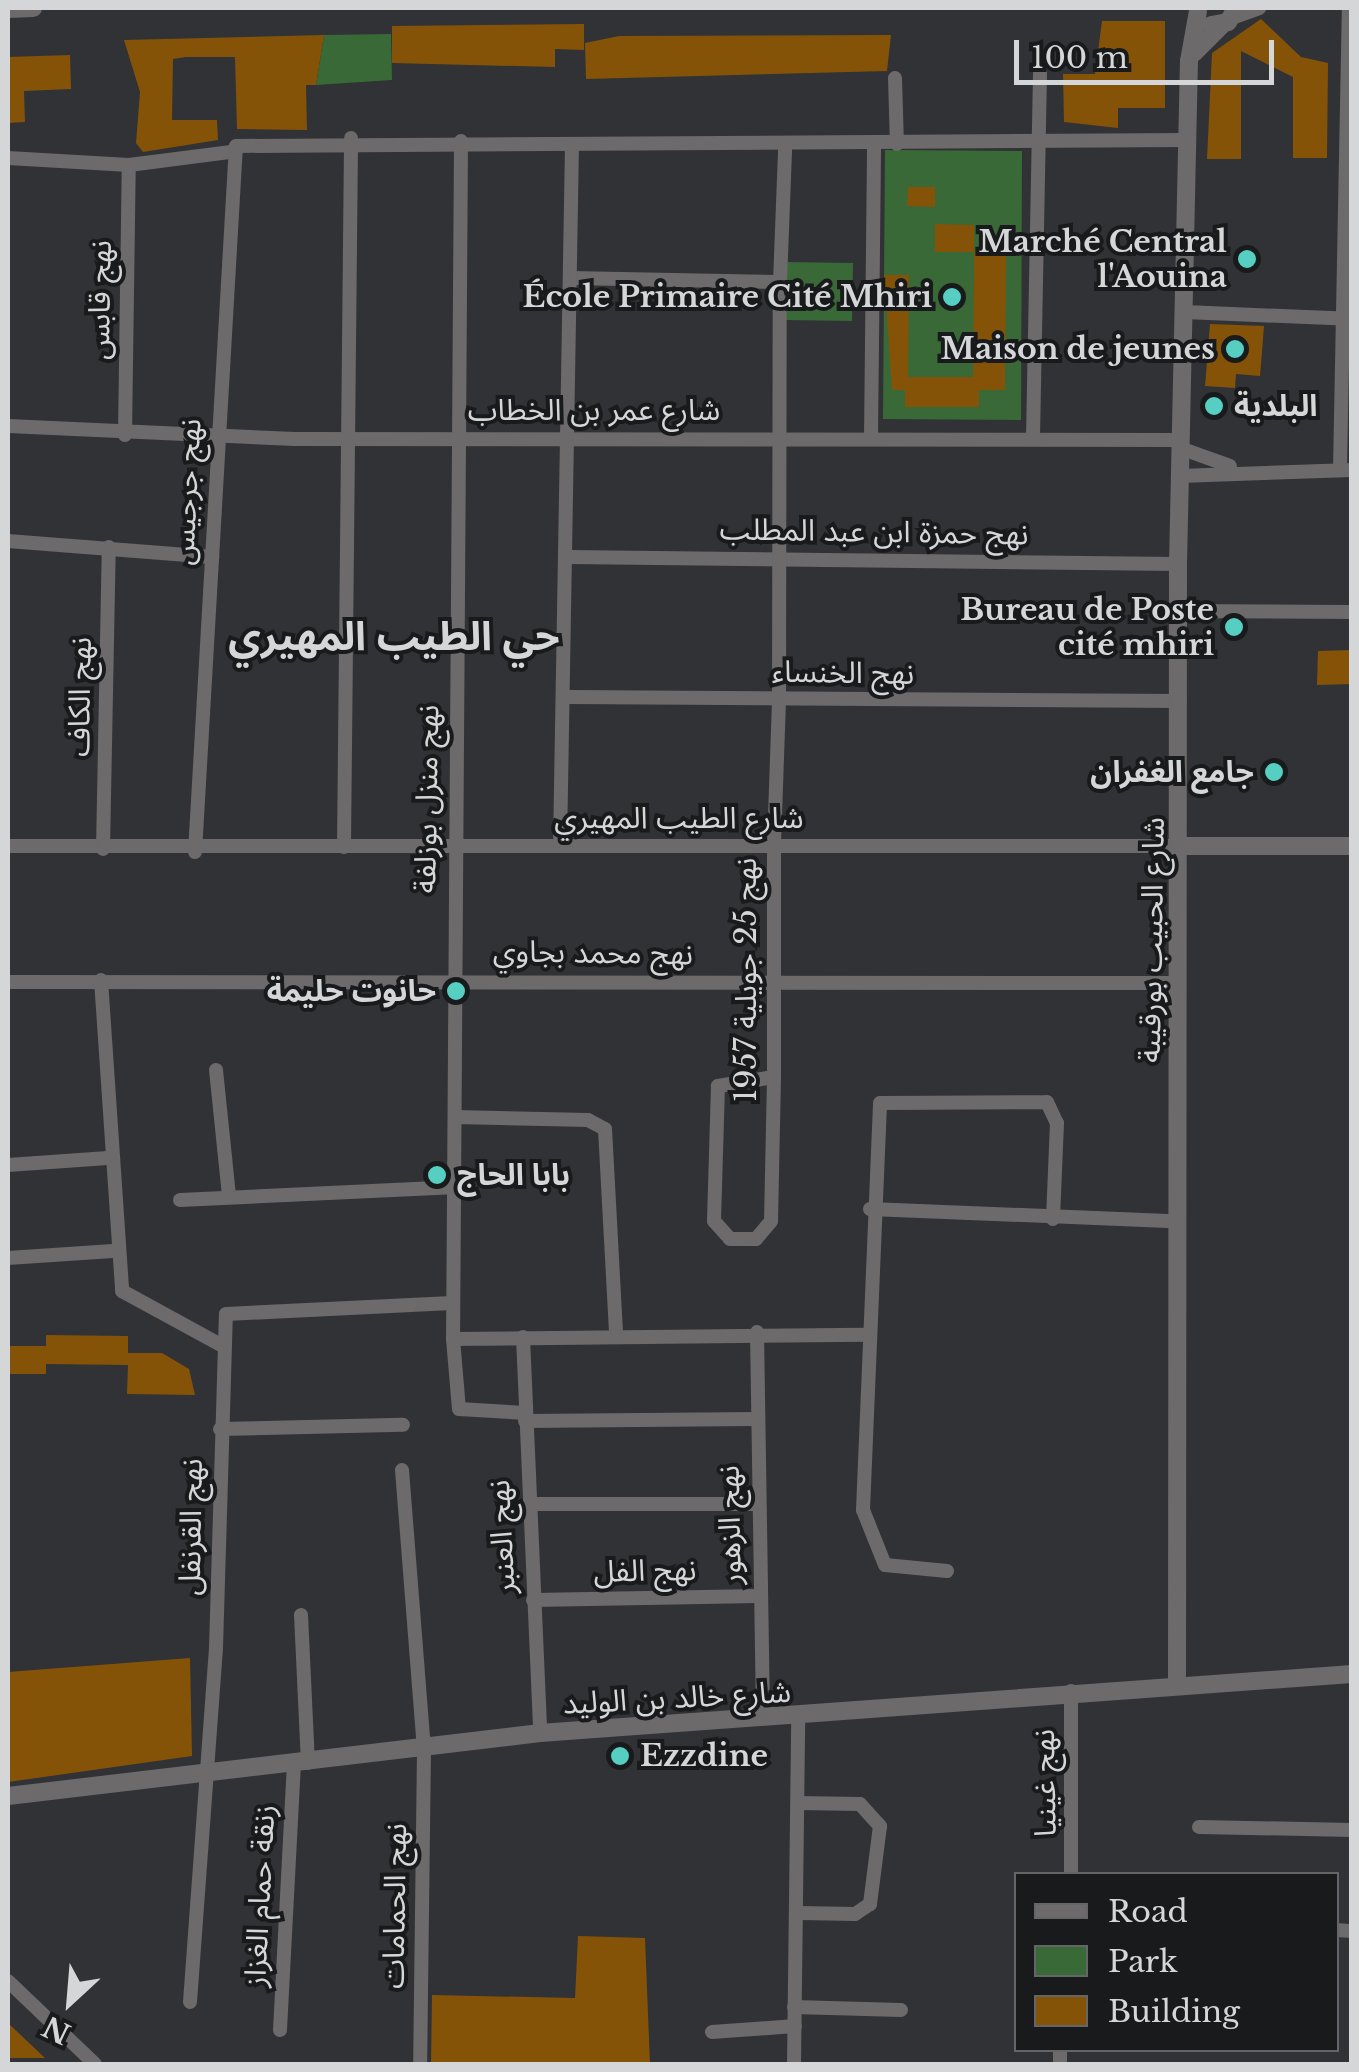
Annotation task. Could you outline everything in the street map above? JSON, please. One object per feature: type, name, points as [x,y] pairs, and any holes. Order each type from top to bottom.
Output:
[{"type":"street","points":[[8,9],[33,8]]},
{"type":"street","points":[[1197,9],[1230,17],[1259,8]]},
{"type":"street","points":[[1180,476],[1236,468],[1346,470],[1349,8]]},
{"type":"street","name":"شارع الحبيب بورقيبة","points":[[1177,1683],[1174,1222],[1183,846],[1178,564],[1188,78],[1197,9]]},
{"type":"street","name":"شارع الحبيب بورقيبة","points":[[1188,78],[1196,45],[1230,17]]},
{"type":"street","points":[[1034,438],[1042,141],[1040,73]]},
{"type":"street","points":[[895,78],[897,144]]},
{"type":"street","points":[[8,158],[129,165],[231,152],[244,141],[351,138],[786,149],[1187,140]]},
{"type":"street","points":[[344,847],[351,138]]},
{"type":"street","name":"نهج منزل بوزلفة","points":[[461,141],[462,437],[452,850],[453,1339],[460,1409],[526,1417]]},
{"type":"street","points":[[560,846],[569,557],[572,145]]},
{"type":"street","points":[[870,438],[874,146]]},
{"type":"street","name":"نهج 25 جويلية 1957","points":[[774,1076],[721,1082],[716,1128],[716,1229],[756,1239],[771,1221],[774,1076],[774,844],[779,699],[780,282],[786,149]]},
{"type":"street","name":"نهج جرجيس","points":[[194,852],[231,152]]},
{"type":"street","name":"نهج قابس","points":[[125,435],[129,165]]},
{"type":"street","points":[[570,278],[780,282]]},
{"type":"street","points":[[1185,312],[1348,319]]},
{"type":"street","name":"شارع عمر بن الخطاب","points":[[8,426],[218,438],[1034,438],[1180,444],[1236,468]]},
{"type":"street","points":[[8,540],[212,556]]},
{"type":"street","name":"نهج الكاف","points":[[104,848],[109,547]]},
{"type":"street","name":"نهج حمزة ابن عبد المطلب","points":[[569,557],[1178,564]]},
{"type":"street","points":[[1179,611],[1352,612]]},
{"type":"street","name":"نهج الخنساء","points":[[566,698],[1180,702]]},
{"type":"street","name":"شارع الطيب المهيري","points":[[8,846],[194,852],[774,844],[1352,846]]},
{"type":"street","points":[[101,980],[115,1095],[108,1158],[113,1251],[129,1298],[222,1346]]},
{"type":"street","name":"نهج محمد بجاوي","points":[[8,982],[1179,982]]},
{"type":"street","points":[[216,1070],[229,1196]]},
{"type":"street","points":[[947,1570],[895,1570],[874,1540],[862,1497],[870,1208],[876,1117],[887,1099],[1034,1101],[1055,1108],[1053,1219]]},
{"type":"street","points":[[455,1117],[588,1120],[605,1129],[616,1332]]},
{"type":"street","points":[[8,1165],[108,1158]]},
{"type":"street","points":[[180,1200],[452,1187]]},
{"type":"street","points":[[870,1208],[1174,1222]]},
{"type":"street","points":[[8,1258],[113,1251]]},
{"type":"street","name":"نهج القرنفل","points":[[190,2002],[208,1772],[222,1346],[234,1308],[452,1303]]},
{"type":"street","points":[[453,1339],[616,1332],[866,1335]]},
{"type":"street","name":"نهج الزهور","points":[[756,1332],[762,1718]]},
{"type":"street","name":"نهج العنبر","points":[[522,1338],[540,1733]]},
{"type":"street","points":[[526,1417],[756,1419]]},
{"type":"street","points":[[220,1428],[403,1425]]},
{"type":"street","name":"نهج الحمامات","points":[[402,1470],[424,1749],[420,2064]]},
{"type":"street","points":[[528,1504],[758,1504]]},
{"type":"street","name":"نهج الفل","points":[[533,1600],[759,1596]]},
{"type":"street","name":"زنقة حمام الغزاز","points":[[280,2030],[301,1764],[301,1614]]},
{"type":"street","name":"شارع خالد بن الوليد","points":[[8,1796],[540,1733],[798,1718],[1072,1691],[1352,1674]]},
{"type":"street","name":"نهج غينيا","points":[[1071,1872],[1072,1691]]},
{"type":"street","points":[[794,2064],[800,1913],[798,1718]]},
{"type":"street","points":[[798,1804],[860,1804],[880,1826],[877,1882],[864,1911],[800,1913]]},
{"type":"street","points":[[1199,1827],[1352,1830]]},
{"type":"street","points":[[8,1981],[95,2064]]},
{"type":"street","points":[[794,2007],[901,2010]]},
{"type":"street","points":[[712,2032],[795,2026]]},
{"type":"street","points":[[70,2064],[82,2052]]},
{"type":"green space","points":[[391,34],[392,80],[316,85],[324,35]]},
{"type":"green space","name":"École Primaire Cité Mhiri","points":[[885,150],[1022,151],[1021,420],[883,419]]},
{"type":"green space","points":[[785,262],[853,263],[852,321],[784,320]]},
{"type":"building","points":[[1261,19],[1301,57],[1328,63],[1327,158],[1293,158],[1293,77],[1241,51],[1241,159],[1207,159],[1212,53]]},
{"type":"building","points":[[1102,21],[1165,21],[1165,108],[1118,108],[1118,128],[1064,122],[1063,74],[1095,74]]},
{"type":"building","points":[[584,24],[584,50],[555,49],[555,67],[392,63],[392,26]]},
{"type":"building","points":[[324,35],[316,85],[306,85],[307,130],[237,129],[235,57],[186,57],[173,59],[172,120],[217,120],[218,140],[143,152],[136,143],[140,92],[124,40]]},
{"type":"building","points":[[891,35],[887,71],[586,79],[585,43],[619,36]]},
{"type":"building","points":[[70,55],[71,89],[24,91],[25,122],[8,123],[8,57]]},
{"type":"building","points":[[908,187],[935,187],[935,207],[907,206]]},
{"type":"building","points":[[935,224],[974,225],[974,252],[935,252]]},
{"type":"building","points":[[974,252],[1006,252],[1005,390],[979,390],[979,407],[905,407],[905,390],[892,390],[884,275],[909,275],[908,377],[973,377]]},
{"type":"building","name":"Maison de jeunes","points":[[1210,324],[1264,326],[1260,376],[1236,374],[1235,388],[1205,386]]},
{"type":"building","points":[[1352,650],[1352,684],[1317,685],[1318,651]]},
{"type":"building","points":[[46,1335],[128,1336],[128,1353],[162,1353],[189,1369],[195,1395],[127,1394],[128,1365],[46,1364],[46,1374],[8,1374],[8,1346],[46,1346]]},
{"type":"building","points":[[190,1658],[192,1756],[8,1782],[8,1672]]},
{"type":"building","points":[[578,1936],[645,1938],[650,2064],[431,2064],[432,1995],[575,1998]]},
{"type":"building","points":[[8,2023],[45,2058],[8,2058]]},
{"type":"place","name":"Marché Central l'Aouina","points":[[1247,259]]},
{"type":"place","name":"École Primaire Cité Mhiri","points":[[952,297]]},
{"type":"place","name":"Maison de jeunes","points":[[1235,349]]},
{"type":"place","name":"البلدية","points":[[1214,406]]},
{"type":"place","name":"Bureau de Poste cité mhiri","points":[[1234,627]]},
{"type":"place","name":"جامع الغفران","points":[[1274,772]]},
{"type":"place","name":"حانوت حليمة","points":[[456,991]]},
{"type":"place","name":"بابا الحاج","points":[[437,1175]]},
{"type":"place","name":"Ezzdine","points":[[620,1756]]},
{"type":"district","name":"حي الطيب المهيري","points":[[394,636]]}]
